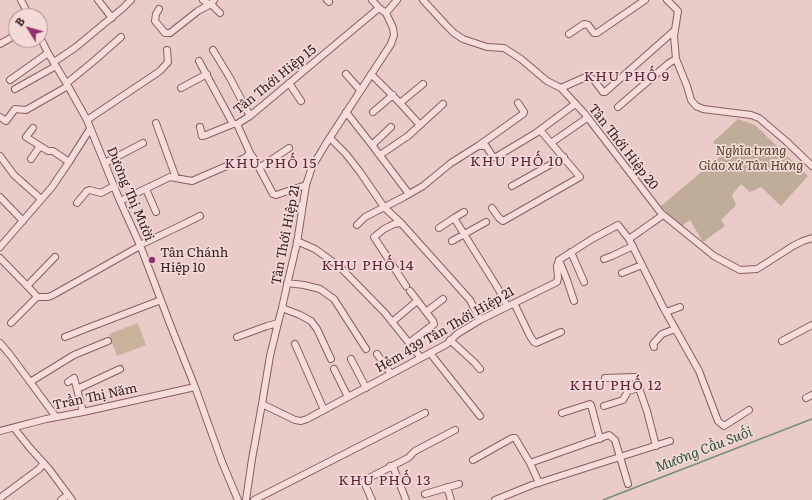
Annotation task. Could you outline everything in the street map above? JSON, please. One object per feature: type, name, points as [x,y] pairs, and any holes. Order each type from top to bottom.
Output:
[{"type":"street","points":[[98,0],[112,18]]},
{"type":"street","points":[[15,89],[55,64],[112,18],[131,0]]},
{"type":"street","points":[[203,0],[212,3],[220,13]]},
{"type":"street","points":[[372,0],[386,13],[397,0]]},
{"type":"street","name":"Tân Thới Hiệp 20","points":[[423,0],[444,24],[463,39],[487,47],[504,48],[521,59],[547,81],[561,88],[587,118],[663,215],[714,256],[740,270],[757,269],[793,246],[812,238]]},
{"type":"street","points":[[569,34],[584,24],[588,25],[594,33],[597,33],[644,0]]},
{"type":"street","points":[[667,0],[678,11],[674,36],[676,59],[691,100],[696,106],[703,109],[751,115],[759,118],[812,166]]},
{"type":"street","points":[[159,9],[156,14],[155,21],[165,33],[170,33],[198,11],[212,3]]},
{"type":"street","name":"Tân Thới Hiệp 15","points":[[306,185],[273,194],[235,124],[250,116],[379,8]]},
{"type":"street","name":"Tân Thới Hiệp 21","points":[[246,500],[270,356],[297,241],[306,185],[312,167],[360,90],[391,44],[394,35],[393,28],[386,13]]},
{"type":"street","points":[[561,88],[588,76],[594,80],[603,92],[605,92],[675,30]]},
{"type":"street","points":[[0,117],[6,121],[14,109],[26,110],[68,84],[120,37]]},
{"type":"street","name":"Dương Thị Mười","points":[[45,48],[68,84],[87,120],[140,246],[195,386],[222,462],[238,500]]},
{"type":"street","points":[[87,120],[160,71],[168,62],[167,50]]},
{"type":"street","points":[[213,50],[250,116]]},
{"type":"street","points":[[10,80],[48,54]]},
{"type":"street","points":[[618,107],[669,63],[676,59]]},
{"type":"street","points":[[200,61],[235,124],[202,136],[200,127]]},
{"type":"street","points":[[181,88],[207,74]]},
{"type":"street","points":[[346,74],[360,90]]},
{"type":"street","points":[[371,74],[393,95],[420,125]]},
{"type":"street","points":[[289,83],[301,101]]},
{"type":"street","points":[[400,103],[423,84]]},
{"type":"street","points":[[373,112],[393,95]]},
{"type":"street","points":[[357,225],[365,217],[423,186],[451,163],[523,114],[524,112],[518,103]]},
{"type":"street","points":[[380,154],[408,136],[444,104]]},
{"type":"street","points":[[478,146],[486,146],[493,157],[496,158],[536,133],[575,104]]},
{"type":"street","points":[[346,112],[380,154],[409,194]]},
{"type":"street","points":[[551,143],[587,118]]},
{"type":"street","points":[[156,123],[176,178]]},
{"type":"street","points":[[372,144],[391,127]]},
{"type":"street","points":[[33,128],[26,137],[48,151],[53,151],[69,162]]},
{"type":"street","points":[[0,247],[52,187],[90,129]]},
{"type":"street","points":[[492,208],[499,218],[503,220],[580,177],[540,130]]},
{"type":"street","points":[[330,138],[346,154],[384,207],[401,223],[470,300],[480,320]]},
{"type":"street","points":[[105,163],[143,143]]},
{"type":"street","points":[[31,159],[40,146]]},
{"type":"street","points":[[259,168],[289,148]]},
{"type":"street","points":[[120,201],[170,177],[192,181],[245,158],[250,153]]},
{"type":"street","points":[[0,156],[14,175],[41,199]]},
{"type":"street","points":[[512,186],[564,157]]},
{"type":"street","points":[[77,203],[86,191],[90,190],[101,193],[114,186]]},
{"type":"street","points":[[146,189],[156,212]]},
{"type":"street","points":[[0,197],[23,221]]},
{"type":"street","points":[[439,228],[464,212]]},
{"type":"street","points":[[629,239],[663,215]]},
{"type":"street","points":[[12,323],[37,297],[48,297],[53,295],[140,246],[200,216]]},
{"type":"street","points":[[454,218],[499,290],[507,306]]},
{"type":"street","points":[[452,241],[486,222]]},
{"type":"street","points":[[401,223],[384,228],[374,237],[417,301],[434,321],[434,324],[409,343]]},
{"type":"street","points":[[574,301],[559,260],[592,239],[618,225],[633,246],[666,312],[699,371],[718,421],[724,426],[749,410]]},
{"type":"street","points":[[297,241],[315,249],[340,267],[385,313],[421,358]]},
{"type":"street","points":[[604,259],[633,246]]},
{"type":"street","points":[[571,252],[584,282]]},
{"type":"street","points":[[27,286],[55,257]]},
{"type":"street","points":[[0,258],[37,297]]},
{"type":"street","name":"Hẻm 439 Tân Thới Hiệp 21","points":[[262,404],[295,420],[301,421],[307,419],[447,344],[457,334],[480,320],[557,282],[557,266],[559,260]]},
{"type":"street","points":[[622,273],[642,265]]},
{"type":"street","points":[[287,283],[320,289],[334,299],[366,349]]},
{"type":"street","points":[[426,312],[443,299]]},
{"type":"street","points":[[65,337],[161,300]]},
{"type":"street","points":[[392,322],[417,301]]},
{"type":"street","points":[[514,303],[534,342],[536,343],[560,332]]},
{"type":"street","points":[[666,312],[680,307]]},
{"type":"street","points":[[282,308],[311,321],[317,329],[331,359]]},
{"type":"street","points":[[237,337],[278,323]]},
{"type":"street","points":[[782,341],[812,326]]},
{"type":"street","points":[[654,348],[653,344],[662,334],[675,329]]},
{"type":"street","points":[[450,340],[480,369]]},
{"type":"street","points":[[30,382],[74,355],[108,341]]},
{"type":"street","points":[[0,343],[56,417]]},
{"type":"street","points":[[295,344],[324,410]]},
{"type":"street","points":[[430,353],[480,416]]},
{"type":"street","points":[[377,354],[391,374]]},
{"type":"street","points":[[351,359],[366,388]]},
{"type":"street","points":[[77,389],[120,368]]},
{"type":"street","points":[[334,369],[348,397]]},
{"type":"street","points":[[605,378],[635,377],[647,411],[656,446]]},
{"type":"street","points":[[68,382],[74,378],[83,412]]},
{"type":"street","name":"Trần Thị Năm","points":[[0,431],[195,386]]},
{"type":"street","points":[[604,406],[623,400],[628,391],[639,388]]},
{"type":"street","points":[[562,413],[590,404],[600,439]]},
{"type":"street","points":[[254,500],[425,413]]},
{"type":"street","points":[[14,428],[44,463],[70,497],[61,500]]},
{"type":"street","points":[[372,500],[364,482],[365,480],[408,458],[415,450],[455,430]]},
{"type":"street","points":[[530,463],[609,436],[614,440],[628,484]]},
{"type":"street","points":[[473,460],[512,438],[515,438],[530,463],[539,483]]},
{"type":"street","points":[[495,500],[539,483],[670,441]]},
{"type":"street","points":[[0,498],[40,469],[44,463]]},
{"type":"street","points":[[390,466],[394,469],[406,500]]},
{"type":"street","points":[[424,494],[459,484]]},
{"type":"street","points":[[447,488],[451,500]]},
{"type":"shaded area","points":[[138,323],[146,345],[117,356],[109,334]]},
{"type":"green space","name":"Nghĩa trang Giáo xứ Tân Hưng","points":[[738,119],[755,125],[808,176],[781,206],[761,187],[750,192],[741,184],[732,195],[736,205],[721,220],[725,226],[703,242],[690,220],[680,227],[661,206],[724,153],[713,142]]},
{"type":"waterway","name":"Mương Cầu Suối","points":[[603,500],[812,419]]},
{"type":"place","name":"Tân Chánh Hiệp 10","points":[[152,260]]},
{"type":"district","name":"KHU PHỐ 9","points":[[627,77]]},
{"type":"district","name":"KHU PHỐ 10","points":[[517,162]]},
{"type":"district","name":"KHU PHỐ 15","points":[[271,164]]},
{"type":"district","name":"KHU PHỐ 14","points":[[368,266]]},
{"type":"district","name":"KHU PHỐ 12","points":[[616,386]]},
{"type":"district","name":"KHU PHỐ 13","points":[[385,481]]}]
